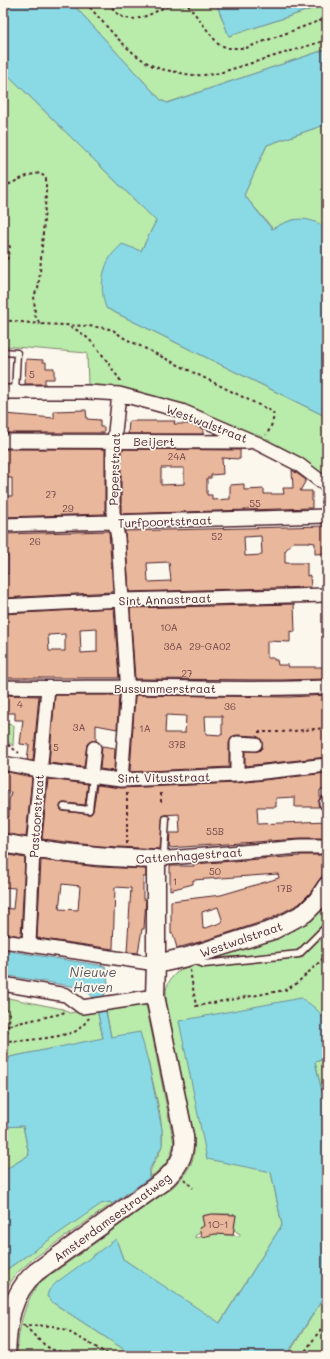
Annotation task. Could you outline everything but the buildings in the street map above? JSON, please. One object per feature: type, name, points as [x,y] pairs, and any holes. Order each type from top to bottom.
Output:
[{"type":"street","name":"Westwalstraat","points":[[9,392],[88,392],[119,394],[182,411],[258,443],[298,464],[327,486]]},
{"type":"street","name":"Peperstraat","points":[[119,394],[113,451],[113,512],[118,538],[128,687],[124,779]]},
{"type":"street","name":"Beijert","points":[[3,441],[258,443]]},
{"type":"street","name":"Turfpoortstraat","points":[[3,525],[327,516]]},
{"type":"street","name":"Sint Annastraat","points":[[3,606],[122,600],[327,595]]},
{"type":"street","name":"Bussummerstraat","points":[[3,687],[327,688]]},
{"type":"street","name":"Pastoorstraat","points":[[29,944],[33,849],[39,770],[48,688]]},
{"type":"street","points":[[238,775],[237,744],[255,744]]},
{"type":"street","points":[[92,777],[94,748]]},
{"type":"street","name":"Sint Vitusstraat","points":[[3,763],[39,770],[92,777],[124,779],[161,779],[238,775],[327,765]]},
{"type":"street","name":"Cattenhagestraat","points":[[3,843],[33,849],[126,859],[156,859],[300,847],[327,847]]},
{"type":"street","name":"Amsterdamsestraatweg","points":[[6,1356],[17,1295],[30,1277],[162,1182],[176,1169],[182,1157],[184,1150],[184,1136],[155,996],[156,859]]},
{"type":"street","name":"Westwalstraat","points":[[156,964],[189,964],[273,930],[305,913],[318,900],[327,886]]},
{"type":"street","points":[[3,940],[156,964]]},
{"type":"street","points":[[5,984],[66,995],[94,1006],[155,996]]},
{"type":"lane","points":[[3,352],[17,353],[9,392]]},
{"type":"lane","points":[[64,807],[89,810],[92,777]]},
{"type":"lane","points":[[156,859],[164,853],[166,819]]},
{"type":"lane","points":[[189,964],[204,964],[299,954],[327,926]]},
{"type":"lane","points":[[320,933],[327,937]]},
{"type":"path","points":[[86,3],[124,43],[142,59],[160,68],[188,75],[206,76],[219,73],[327,40]]},
{"type":"path","points":[[108,3],[118,14],[128,19],[142,18],[176,3]]},
{"type":"path","points":[[182,3],[188,5],[218,44],[228,48],[246,48],[327,18]]},
{"type":"path","points":[[3,187],[29,175],[40,173],[46,178],[40,272],[38,289],[34,295],[35,315],[40,324]]},
{"type":"path","points":[[3,235],[10,247],[7,260],[3,261]]},
{"type":"path","points":[[3,320],[67,326],[88,326],[113,330],[124,338],[273,412],[274,415],[268,432],[258,443]]},
{"type":"path","points":[[67,326],[84,334],[105,358],[120,380],[119,394]]},
{"type":"path","points":[[255,744],[255,732],[282,732],[327,728],[327,732]]},
{"type":"path","points":[[124,779],[126,859]]},
{"type":"path","points":[[189,964],[196,1006],[285,990],[296,984],[327,955]]},
{"type":"path","points":[[3,1024],[9,1025],[94,1006],[92,1014],[83,1026],[74,1032],[38,1039],[5,1041],[9,1025],[10,1015],[5,1008],[5,984]]},
{"type":"path","points":[[302,1356],[327,1320]]},
{"type":"path","points":[[12,1322],[50,1349],[78,1354],[81,1356]]},
{"type":"path","points":[[12,1322],[53,1326],[64,1329],[111,1356]]},
{"type":"path","points":[[320,1356],[327,1346]]},
{"type":"path","points":[[58,1356],[61,1352]]},
{"type":"green space","points":[[72,3],[132,3],[136,7],[142,3],[216,3],[229,36],[327,4],[327,49],[167,103],[161,100]]},
{"type":"green space","points":[[3,70],[156,221],[141,251],[106,308],[327,417],[327,479],[180,406],[120,388],[88,386],[87,353],[3,346]]},
{"type":"green space","points":[[327,124],[327,228],[312,221],[293,220],[273,229],[244,195],[267,145]]},
{"type":"green space","points":[[3,724],[14,725],[13,746],[3,738]]},
{"type":"green space","points":[[320,906],[327,912],[327,921],[300,949],[292,952],[205,959]]},
{"type":"green space","points":[[319,939],[327,943],[327,1024],[323,1017],[271,1172],[282,1225],[219,1324],[123,1259],[116,1240],[47,1296],[52,1302],[134,1356],[17,1356],[22,1318],[38,1284],[174,1186],[191,1164],[194,1152],[194,1136],[166,1000],[166,990],[172,978],[176,973],[187,967],[207,967],[298,958],[302,956]],"holes":[[[210,1214],[236,1215],[234,1230],[240,1234],[240,1236],[215,1234],[195,1238],[204,1226],[202,1216]]]},
{"type":"green space","points":[[3,997],[63,1009],[69,1013],[97,1009],[103,1039],[10,1057],[3,1071]]},
{"type":"green space","points":[[145,1004],[174,1143],[166,1164],[149,1178],[151,1168],[160,1152],[162,1135],[160,1114],[148,1061],[111,1037],[106,1010]]},
{"type":"green space","points":[[327,1058],[327,1093],[322,1092],[315,1062]]},
{"type":"green space","points":[[23,1126],[29,1155],[3,1171],[3,1127]]},
{"type":"green space","points":[[110,1202],[112,1204],[33,1259],[16,1274],[5,1291],[3,1301],[3,1272],[101,1203]]},
{"type":"green space","points":[[327,1292],[327,1356],[286,1356],[291,1350]]},
{"type":"water","points":[[3,3],[72,3],[161,100],[167,103],[327,49],[327,124],[267,145],[244,195],[272,229],[287,222],[300,219],[312,221],[327,228],[327,417],[106,308],[102,281],[105,268],[111,256],[122,244],[141,251],[156,221],[3,70]]},
{"type":"water","points":[[216,3],[327,3],[327,4],[229,36]]},
{"type":"water","name":"Nieuwe Haven","points":[[3,950],[105,966],[109,987],[103,997],[111,1037],[140,1032],[148,1061],[162,1129],[162,1146],[149,1170],[149,1178],[112,1204],[110,1202],[101,1204],[3,1272],[3,1171],[29,1155],[23,1126],[3,1127],[3,1071],[10,1057],[103,1038],[95,999],[83,988],[3,975]]},
{"type":"water","points":[[301,998],[321,1014],[326,1022],[328,1040],[327,1058],[315,1062],[322,1092],[327,1093],[327,1292],[286,1356],[134,1356],[52,1302],[47,1296],[49,1290],[57,1282],[116,1239],[123,1259],[220,1323],[282,1225],[271,1172],[207,1159],[179,1021]]}]
